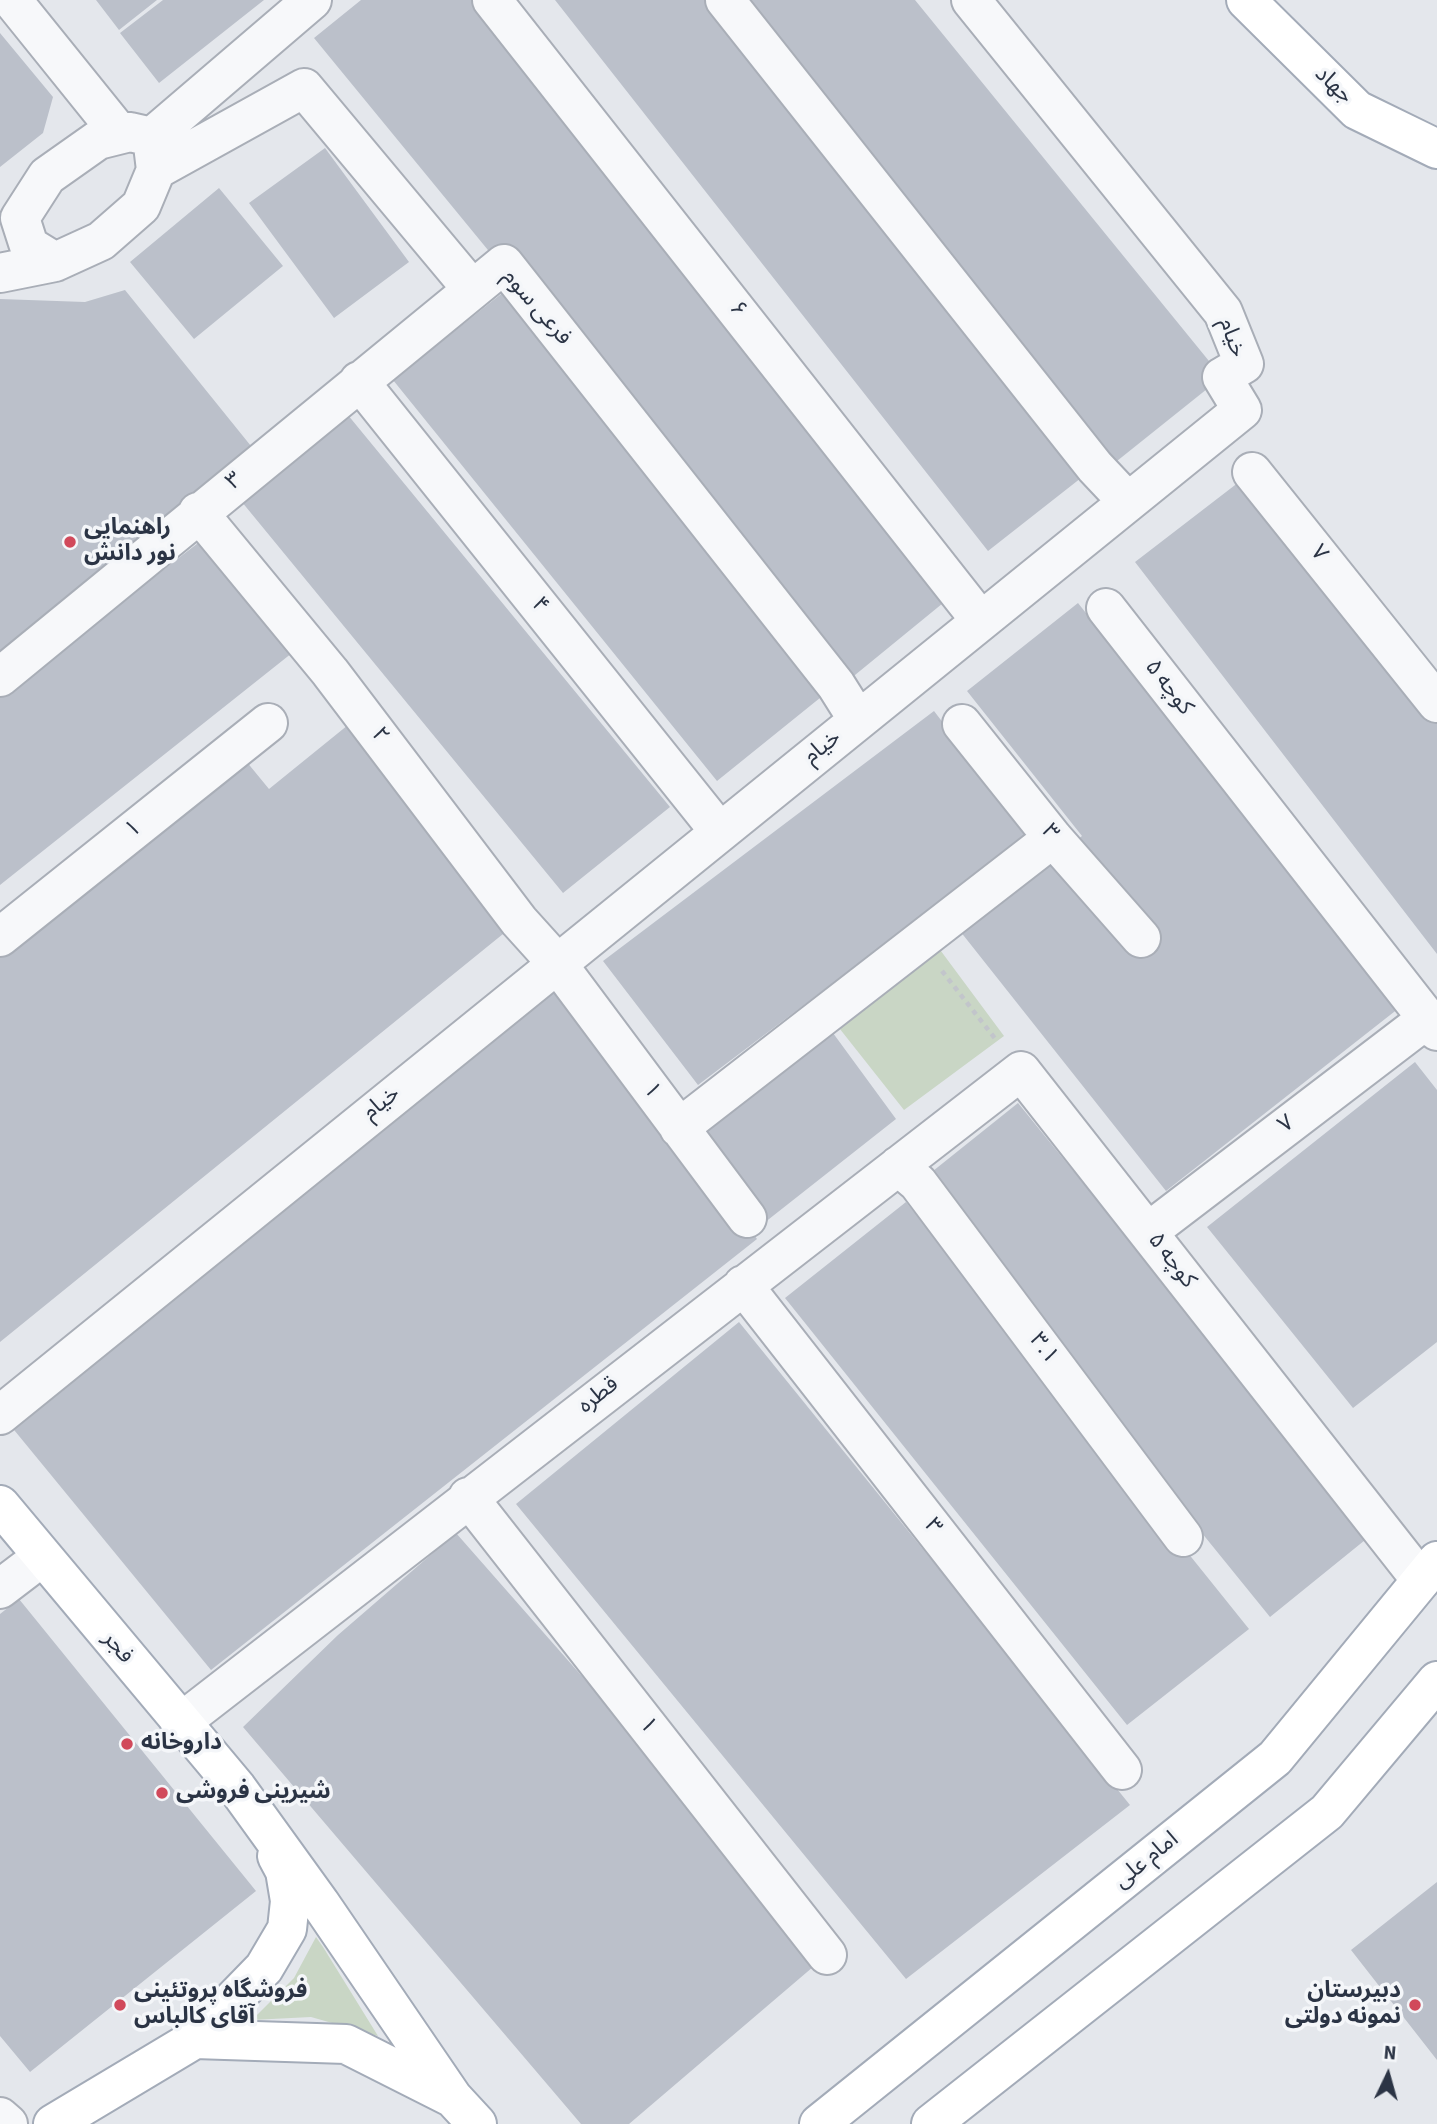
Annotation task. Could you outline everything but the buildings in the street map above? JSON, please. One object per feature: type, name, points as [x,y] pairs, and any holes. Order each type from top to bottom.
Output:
[{"type":"main road","name":"جهاد","points":[[1246,0],[1357,110],[1437,149]]},
{"type":"main road","name":"فجر","points":[[0,1505],[237,1788]]},
{"type":"main road","name":"امام علی","points":[[819,2124],[1275,1758],[1429,1571]]},
{"type":"main road","points":[[931,2124],[1327,1812],[1437,1681]]},
{"type":"main road","points":[[53,2124],[195,2039],[264,1968],[286,1929],[290,1901],[285,1871],[237,1788]]},
{"type":"main road","points":[[237,1788],[465,2111]]},
{"type":"main road","points":[[195,2039],[346,2044],[465,2111]]},
{"type":"street","points":[[0,273],[55,262],[101,241],[141,206],[143,147],[12,0]]},
{"type":"street","points":[[55,262],[29,246],[10,228],[47,176],[98,140],[143,147],[312,0]]},
{"type":"street","name":"۶","points":[[492,0],[981,621]]},
{"type":"street","points":[[725,0],[1095,467],[1128,502]]},
{"type":"street","name":"خیام","points":[[0,1415],[556,962],[1242,410],[1222,377],[1244,364],[1223,312],[971,0]]},
{"type":"street","name":"فرعی سوم","points":[[143,147],[304,88],[472,289],[504,264],[836,685],[858,720]]},
{"type":"street","name":"۳","points":[[0,677],[472,289]]},
{"type":"street","name":"۴","points":[[359,381],[719,831]]},
{"type":"street","name":"۷","points":[[1252,472],[1437,703]]},
{"type":"street","name":"۲","points":[[198,512],[330,671],[519,921],[556,962]]},
{"type":"street","name":"کوچه ۵","points":[[1106,608],[1432,1025]]},
{"type":"street","name":"۱","points":[[0,937],[268,723]]},
{"type":"street","name":"۳","points":[[962,724],[1053,838],[1141,938]]},
{"type":"street","points":[[679,1128],[1053,838]]},
{"type":"street","name":"۱","points":[[556,962],[747,1218]]},
{"type":"street","name":"۷","points":[[1148,1232],[1432,1025]]},
{"type":"street","name":"کوچه ۵","points":[[1021,1071],[1148,1232],[1429,1571]]},
{"type":"street","name":"قطره","points":[[180,1723],[468,1497],[1021,1071]]},
{"type":"street","name":"۳.۱","points":[[898,1166],[918,1183],[1183,1536]]},
{"type":"street","name":"۳","points":[[743,1285],[1122,1770]]},
{"type":"street","name":"۱","points":[[468,1497],[827,1955]]},
{"type":"street","points":[[0,1589],[42,1557]]},
{"type":"street","points":[[0,2117],[8,2124]]},
{"type":"path","points":[[919,943],[1021,1071]]},
{"type":"green space","points":[[935,943],[1004,1036],[904,1110],[832,1019]]},
{"type":"green space","points":[[316,1937],[378,2036],[311,2017],[252,2020],[294,1978]]},
{"type":"place","name":"راهنمایی نور دانش","points":[[70,542]]},
{"type":"place","name":"داروخانه","points":[[127,1744]]},
{"type":"place","name":"شیرینی فروشی","points":[[162,1793]]},
{"type":"place","name":"فروشگاه پروتئینی آقای کالباس","points":[[120,2005]]},
{"type":"place","name":"دبیرستان نمونه دولتی","points":[[1415,2005]]}]
